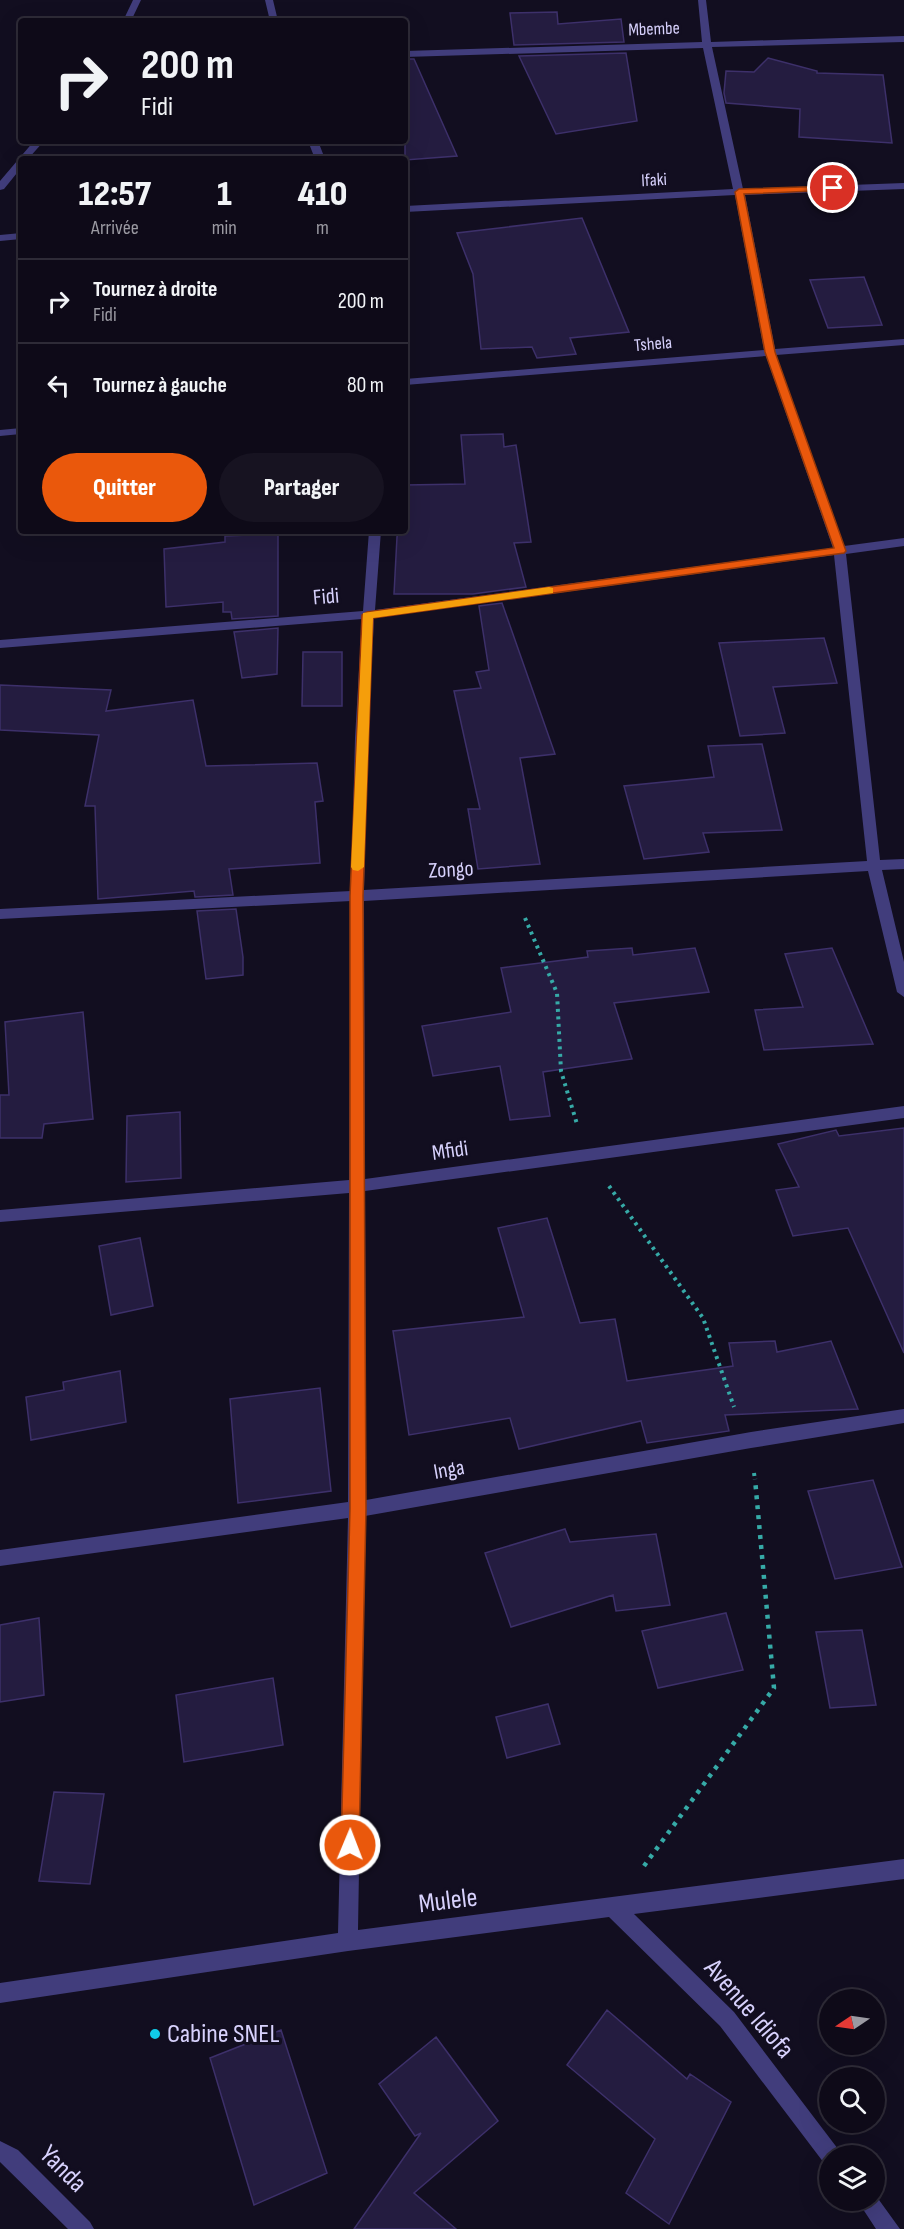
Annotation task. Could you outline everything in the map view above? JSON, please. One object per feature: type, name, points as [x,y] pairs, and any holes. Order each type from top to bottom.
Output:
[{"type":"street","points":[[128,18],[137,0]]},
{"type":"street","points":[[269,0],[273,18]]},
{"type":"street","points":[[702,0],[707,44],[770,352],[840,551],[874,866],[904,992]]},
{"type":"street","name":"Mbembe","points":[[408,54],[904,39]]},
{"type":"street","points":[[26,156],[36,144]]},
{"type":"street","points":[[0,187],[18,165]]},
{"type":"street","name":"Ifaki","points":[[408,209],[904,186]]},
{"type":"street","points":[[0,238],[18,236]]},
{"type":"street","name":"Tshela","points":[[408,382],[904,342]]},
{"type":"street","points":[[0,433],[18,431]]},
{"type":"street","points":[[348,1941],[358,1509],[357,896],[367,615],[375,534]]},
{"type":"street","name":"Fidi","points":[[0,644],[367,615],[904,542]]},
{"type":"street","name":"Zongo","points":[[0,914],[904,864]]},
{"type":"street","name":"Mfidi","points":[[0,1216],[357,1186],[904,1112]]},
{"type":"street","name":"Inga","points":[[0,1558],[358,1509],[751,1440],[904,1416]]},
{"type":"street","name":"Mulele","points":[[0,1993],[348,1941],[904,1869]]},
{"type":"street","name":"Avenue Idiofa","points":[[614,1908],[727,2019],[823,2145]]},
{"type":"street","name":"Yanda","points":[[0,2151],[11,2157],[83,2229]]},
{"type":"street","points":[[875,2211],[889,2229]]},
{"type":"path","points":[[512,887],[557,993],[561,1071],[587,1155],[703,1318],[740,1424],[751,1440],[774,1688],[614,1908]]},
{"type":"building","points":[[557,12],[558,24],[621,19],[624,42],[514,45],[510,13]]},
{"type":"building","points":[[626,53],[637,121],[556,134],[519,56]]},
{"type":"building","points":[[768,58],[817,71],[817,73],[883,75],[892,143],[799,137],[800,109],[726,103],[724,93],[726,71],[754,72]]},
{"type":"building","points":[[408,59],[414,59],[457,156],[408,160],[408,156],[405,156],[405,144],[408,144]]},
{"type":"building","points":[[582,218],[629,332],[570,338],[576,354],[537,358],[532,347],[481,349],[473,274],[457,233]]},
{"type":"building","points":[[864,277],[882,325],[828,328],[810,280]]},
{"type":"building","points":[[503,434],[504,447],[516,445],[531,542],[514,543],[526,587],[473,594],[394,594],[398,534],[408,534],[408,485],[465,484],[461,435]]},
{"type":"building","points":[[278,534],[278,616],[232,619],[231,612],[223,612],[223,602],[166,607],[164,549],[225,542],[225,536]]},
{"type":"building","points":[[502,603],[555,754],[520,758],[540,864],[478,869],[468,809],[480,809],[454,691],[481,688],[476,672],[489,670],[479,606]]},
{"type":"building","points":[[278,628],[277,674],[242,678],[234,632]]},
{"type":"building","points":[[824,638],[837,683],[773,687],[785,733],[740,736],[719,643]]},
{"type":"building","points":[[303,652],[342,652],[342,706],[302,706]]},
{"type":"building","points":[[0,685],[111,690],[106,711],[193,700],[206,766],[317,763],[323,801],[315,802],[320,863],[229,869],[233,895],[195,897],[194,891],[98,899],[95,806],[85,806],[99,735],[0,730]]},
{"type":"building","points":[[762,744],[782,830],[703,833],[709,852],[644,859],[624,786],[714,777],[708,746]]},
{"type":"building","points":[[236,909],[243,957],[243,975],[206,979],[197,911]]},
{"type":"building","points":[[632,948],[633,955],[695,948],[709,992],[614,1003],[632,1059],[543,1072],[550,1116],[510,1120],[500,1066],[433,1076],[422,1026],[511,1012],[501,968],[588,957],[587,951]]},
{"type":"building","points":[[832,948],[873,1044],[764,1050],[755,1010],[803,1007],[785,954]]},
{"type":"building","points":[[83,1012],[93,1119],[44,1124],[42,1138],[0,1138],[0,1095],[9,1095],[5,1022]]},
{"type":"building","points":[[180,1112],[181,1178],[126,1182],[127,1116]]},
{"type":"building","points":[[904,1128],[904,1353],[848,1228],[793,1236],[776,1190],[799,1187],[778,1144],[836,1130],[839,1136]]},
{"type":"building","points":[[547,1218],[580,1323],[615,1319],[627,1381],[733,1366],[729,1343],[775,1341],[777,1352],[831,1341],[858,1409],[725,1415],[729,1431],[647,1443],[641,1421],[519,1449],[510,1418],[409,1435],[393,1331],[524,1317],[498,1228]]},
{"type":"building","points":[[140,1238],[153,1306],[111,1315],[99,1246]]},
{"type":"building","points":[[120,1371],[126,1422],[31,1440],[26,1397],[64,1390],[63,1382]]},
{"type":"building","points":[[320,1388],[331,1491],[238,1503],[230,1399]]},
{"type":"building","points":[[873,1480],[902,1567],[835,1579],[808,1491]]},
{"type":"building","points":[[565,1529],[570,1542],[656,1534],[670,1605],[616,1611],[613,1595],[511,1627],[485,1553]]},
{"type":"building","points":[[726,1613],[743,1670],[658,1688],[642,1631]]},
{"type":"building","points":[[39,1618],[44,1695],[0,1702],[0,1625]]},
{"type":"building","points":[[862,1630],[876,1705],[830,1708],[816,1632]]},
{"type":"building","points":[[273,1678],[283,1745],[184,1762],[176,1695]]},
{"type":"building","points":[[548,1704],[560,1744],[507,1758],[496,1717]]},
{"type":"building","points":[[54,1792],[104,1794],[90,1884],[39,1881]]},
{"type":"building","points":[[607,2010],[687,2079],[690,2074],[731,2102],[669,2224],[626,2193],[655,2139],[567,2065]]},
{"type":"building","points":[[281,2030],[327,2173],[254,2205],[210,2058]]},
{"type":"building","points":[[436,2037],[498,2121],[414,2193],[456,2229],[354,2229],[421,2133],[415,2136],[379,2084]]},
{"type":"slow traffic","points":[[358,867],[367,615],[549,590]]},
{"type":"place","name":"Cabine SNEL","points":[[155,2034]]},
{"type":"route","points":[[350,1845],[358,1509],[357,896],[367,615],[840,551],[770,352],[739,192],[833,188]]}]
